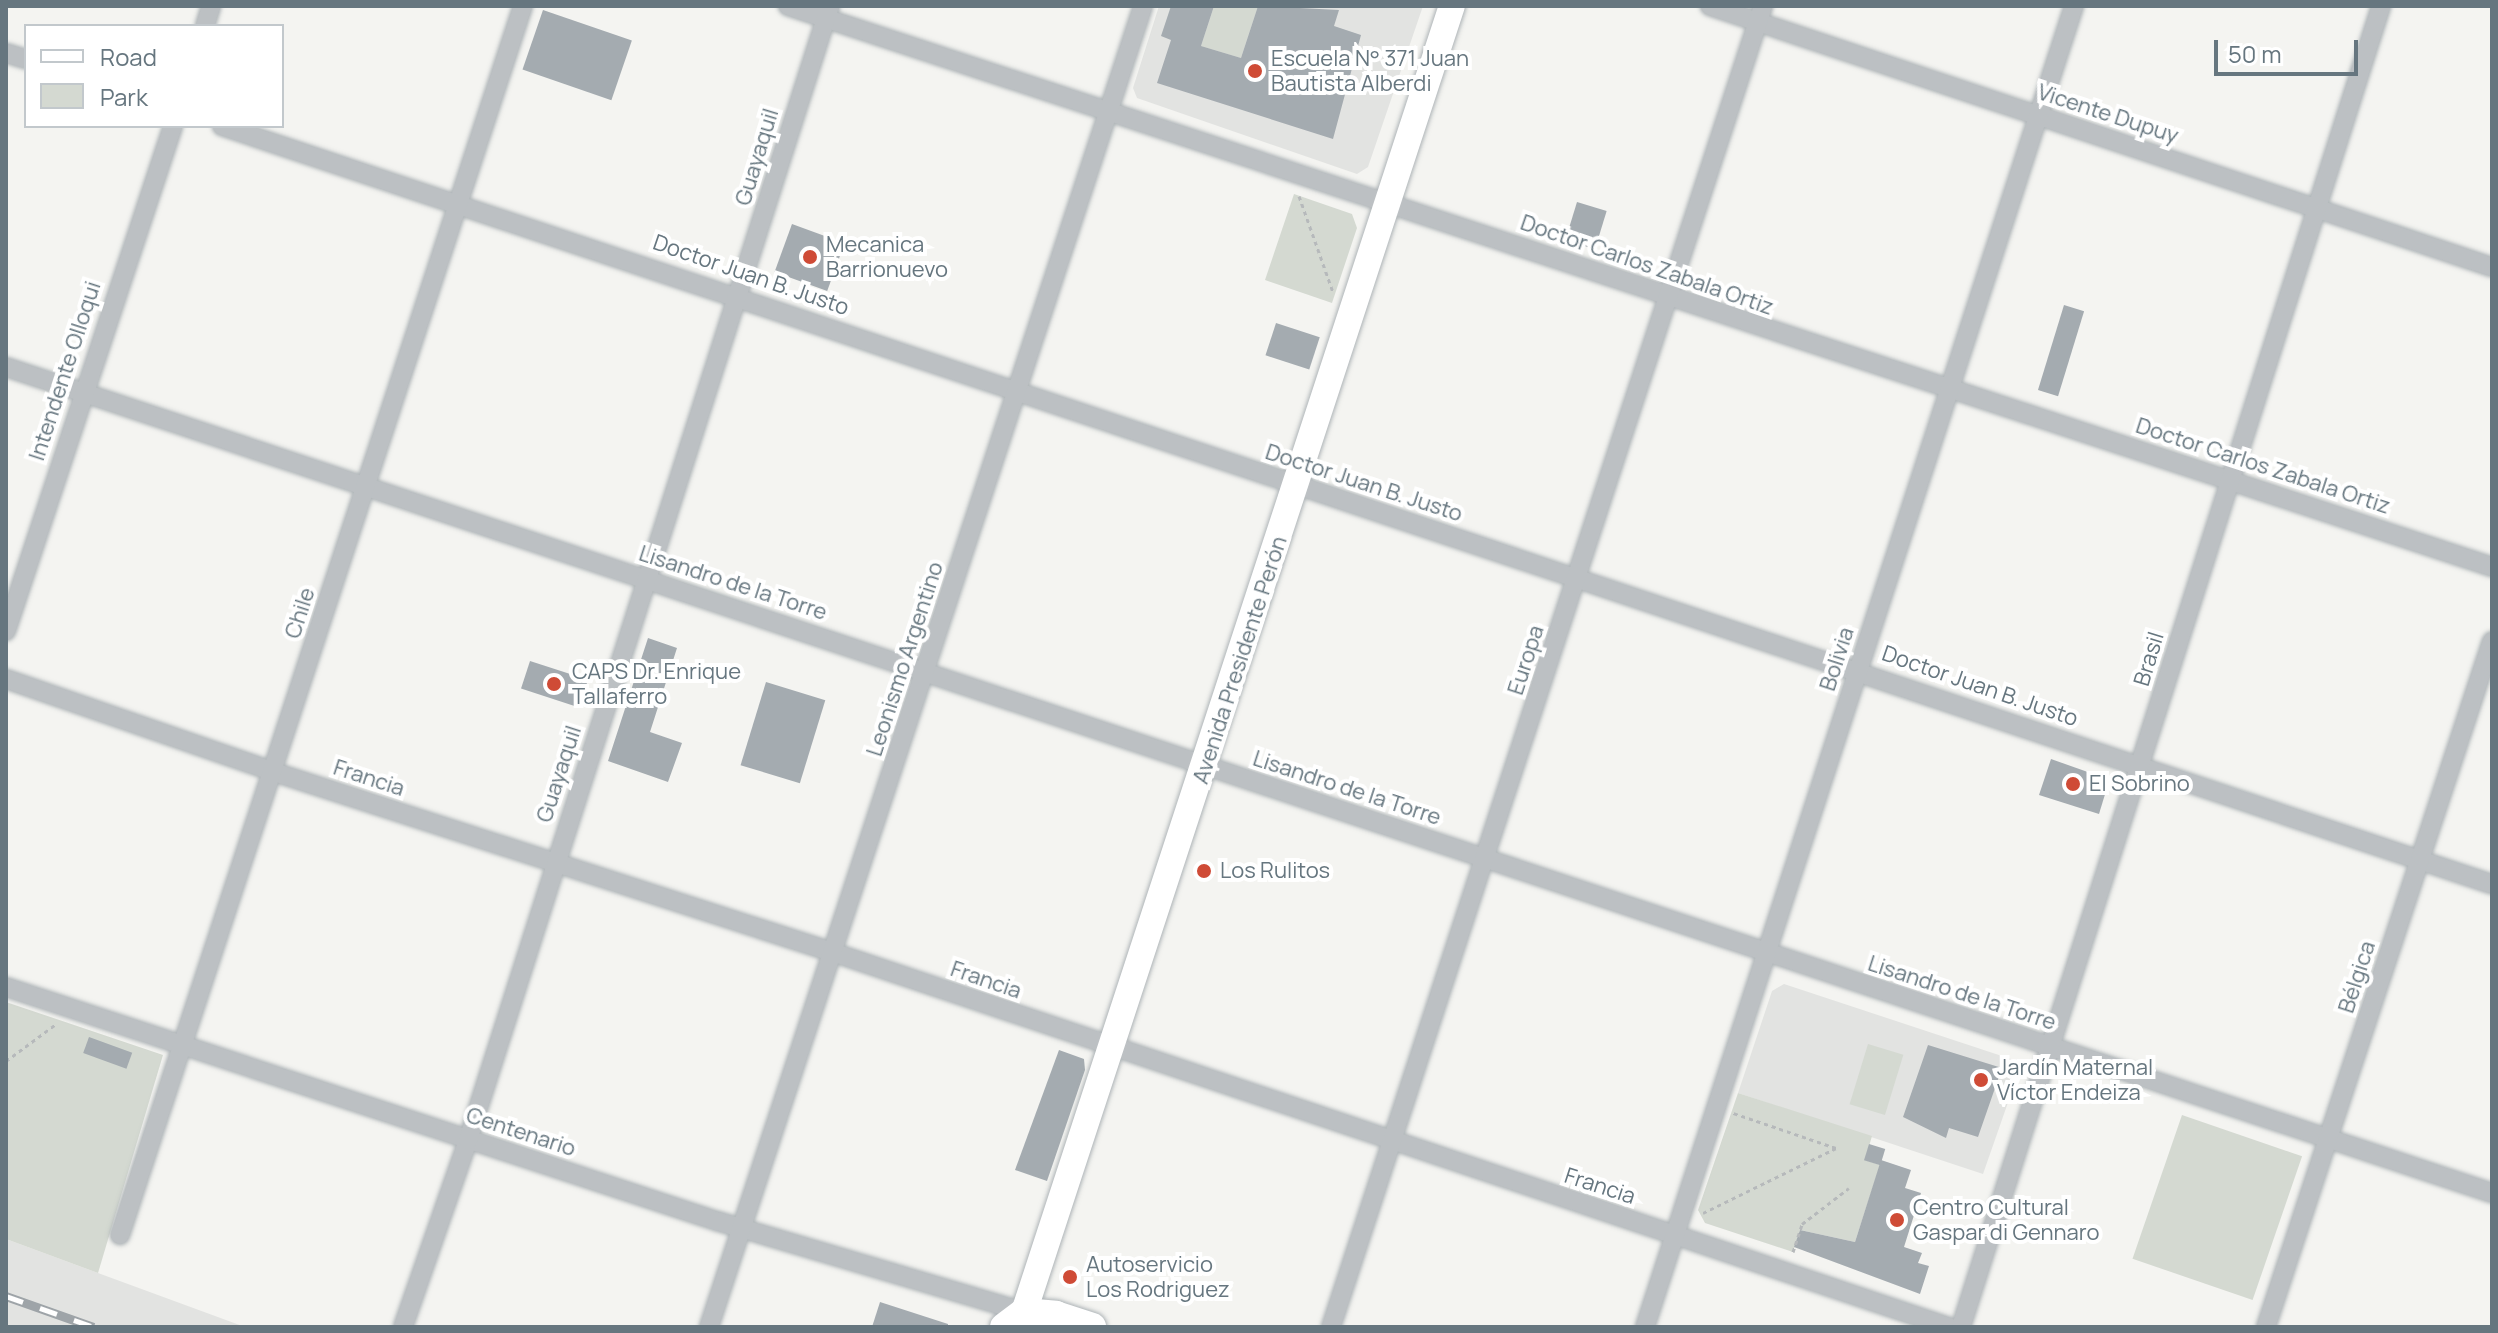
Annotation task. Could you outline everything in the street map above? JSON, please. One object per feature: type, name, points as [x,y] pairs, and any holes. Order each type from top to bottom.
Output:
[{"type":"main road","name":"Avenida Presidente Perón","points":[[1015,1322],[1206,767],[1452,6]]},
{"type":"main road","points":[[1015,1322],[1056,1315],[1092,1327]]},
{"type":"main road","points":[[1015,1322],[1048,1327]]},
{"type":"street","name":"Chile","points":[[120,1235],[185,1045],[523,6]]},
{"type":"street","name":"Doctor Carlos Zabala Ortiz","points":[[788,6],[828,12],[1949,392],[2230,479],[2492,567]]},
{"type":"street","name":"Leonismo Argentino","points":[[709,1327],[1143,6]]},
{"type":"street","name":"Vicente Dupuy","points":[[1710,6],[1761,14],[2038,116],[2492,267]]},
{"type":"street","name":"Bolivia","points":[[1645,1327],[2074,6]]},
{"type":"street","name":"Brasil","points":[[1961,1327],[2381,6]]},
{"type":"street","name":"Guayaquil","points":[[403,1327],[468,1140],[828,12]]},
{"type":"street","name":"Europa","points":[[1331,1327],[1394,1143],[1761,14]]},
{"type":"street","name":"Intendente Olloqui","points":[[6,631],[82,393],[172,128]]},
{"type":"street","name":"Doctor Juan B. Justo","points":[[228,128],[459,202],[1295,487],[1859,670],[2492,884]]},
{"type":"street","name":"Lisandro de la Torre","points":[[6,367],[2492,1193]]},
{"type":"street","name":"Bélgica","points":[[2266,1327],[2492,641]]},
{"type":"street","name":"Francia","points":[[6,679],[274,772],[832,952],[1111,1049],[1949,1327]]},
{"type":"street","name":"Centenario","points":[[6,987],[1015,1322]]},
{"type":"path","points":[[1299,196],[1334,296]]},
{"type":"path","points":[[6,1061],[60,1021]]},
{"type":"path","points":[[1700,1214],[1836,1148],[1731,1112]]},
{"type":"path","points":[[1793,1252],[1802,1224],[1849,1188]]},
{"type":"shaded area","points":[[1159,6],[1423,6],[1368,167],[1357,174],[1137,98],[1133,88]]},
{"type":"shaded area","points":[[1784,984],[2011,1059],[2019,1071],[1983,1174],[1738,1093],[1772,991]]},
{"type":"shaded area","points":[[6,1239],[98,1273],[245,1327],[6,1327]]},
{"type":"green space","points":[[1214,6],[1258,6],[1241,58],[1201,46]]},
{"type":"green space","points":[[1294,194],[1352,214],[1357,228],[1332,303],[1265,280]]},
{"type":"green space","points":[[6,1002],[163,1055],[98,1273],[6,1239]]},
{"type":"green space","points":[[1868,1044],[1903,1055],[1885,1115],[1850,1104]]},
{"type":"green space","points":[[1738,1093],[1872,1136],[1865,1160],[1880,1165],[1855,1242],[1800,1230],[1793,1252],[1705,1223],[1698,1210]]},
{"type":"green space","points":[[2182,1115],[2302,1156],[2253,1300],[2133,1259]]},
{"type":"building","name":"Escuela N° 371 Juan Bautista Alberdi","points":[[1171,6],[1214,6],[1201,46],[1241,58],[1258,6],[1339,10],[1334,26],[1361,35],[1333,139],[1157,83],[1171,40],[1161,36]]},
{"type":"building","points":[[543,10],[632,41],[611,100],[522,70]]},
{"type":"building","points":[[1577,202],[1607,211],[1595,249],[1565,240]]},
{"type":"building","name":"Mecanica Barrionuevo","points":[[792,224],[845,243],[827,291],[775,272]]},
{"type":"building","points":[[2064,305],[2084,311],[2058,396],[2038,390]]},
{"type":"building","points":[[1276,323],[1320,337],[1309,370],[1265,355]]},
{"type":"building","points":[[648,638],[677,648],[650,732],[682,743],[668,782],[608,761]]},
{"type":"building","name":"CAPS Dr. Enrique Tallaferro","points":[[530,661],[588,680],[579,707],[521,689]]},
{"type":"building","points":[[766,682],[825,700],[800,783],[741,765]]},
{"type":"building","name":"El Sobrino","points":[[2051,759],[2099,776],[2106,791],[2099,814],[2039,795]]},
{"type":"building","points":[[89,1037],[132,1053],[126,1069],[83,1053]]},
{"type":"building","name":"Jardín Maternal Víctor Endeiza","points":[[1928,1045],[2002,1068],[1978,1137],[1949,1128],[1946,1138],[1903,1117]]},
{"type":"building","points":[[1059,1050],[1084,1059],[1085,1070],[1047,1181],[1015,1170]]},
{"type":"building","points":[[1869,1144],[1885,1149],[1880,1165],[1864,1160]]},
{"type":"building","name":"Centro Cultural Gaspar di Gennaro","points":[[1881,1160],[1911,1170],[1905,1188],[1921,1193],[1904,1247],[1922,1253],[1918,1263],[1929,1266],[1920,1294],[1794,1247],[1800,1230],[1855,1242]]},
{"type":"building","points":[[880,1302],[948,1324],[948,1327],[872,1327]]},
{"type":"railway","points":[[6,1296],[94,1327]]},
{"type":"place","name":"Escuela N° 371 Juan Bautista Alberdi","points":[[1255,71]]},
{"type":"place","name":"Mecanica Barrionuevo","points":[[810,257]]},
{"type":"place","name":"CAPS Dr. Enrique Tallaferro","points":[[554,684]]},
{"type":"place","name":"El Sobrino","points":[[2073,784]]},
{"type":"place","name":"Los Rulitos","points":[[1204,871]]},
{"type":"place","name":"Jardín Maternal Víctor Endeiza","points":[[1981,1080]]},
{"type":"place","name":"Centro Cultural Gaspar di Gennaro","points":[[1897,1220]]},
{"type":"place","name":"Autoservicio Los Rodriguez","points":[[1070,1277]]}]
